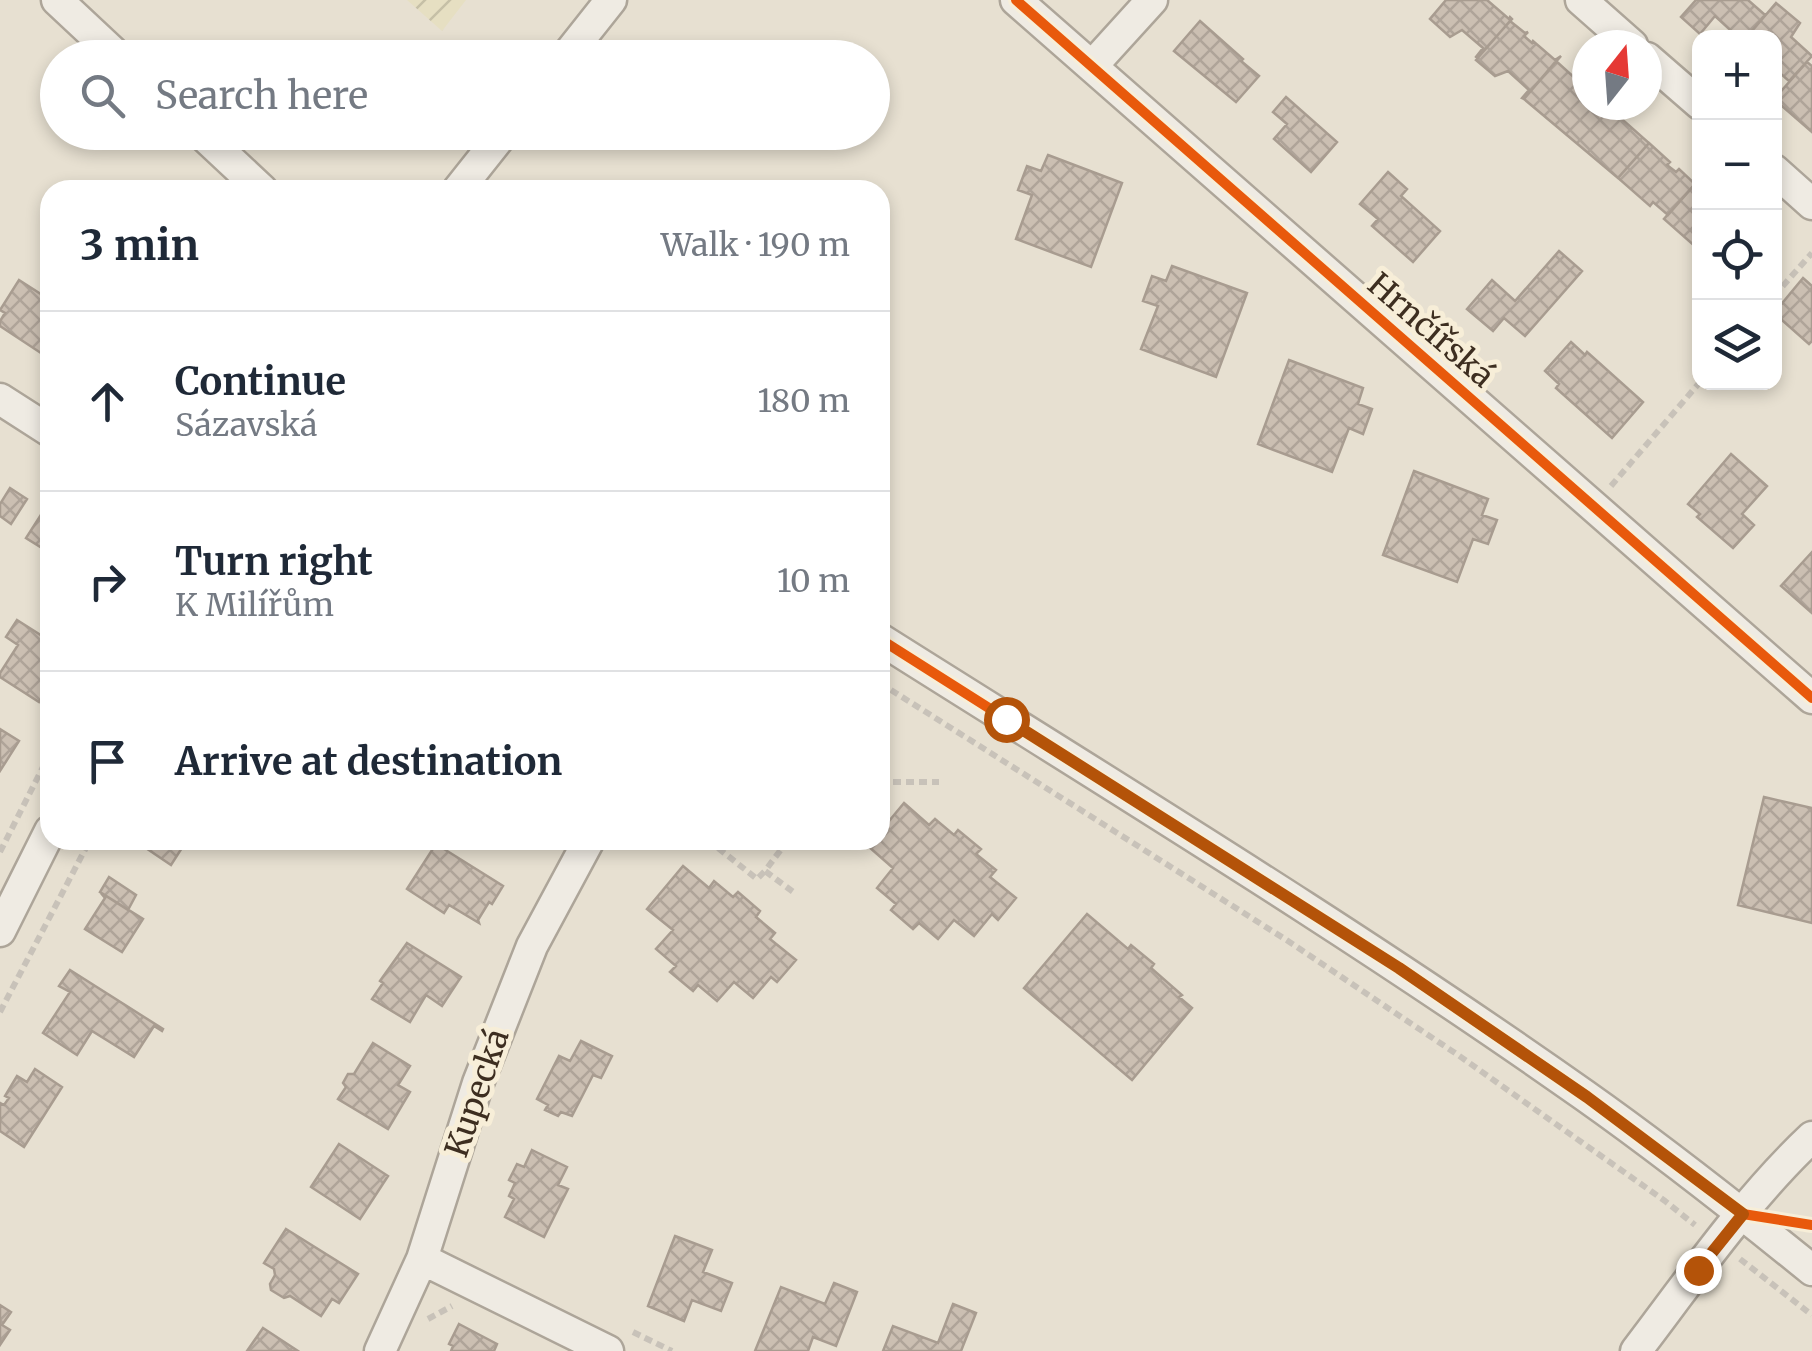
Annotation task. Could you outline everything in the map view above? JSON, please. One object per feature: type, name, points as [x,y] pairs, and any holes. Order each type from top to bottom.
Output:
[{"type":"street","points":[[57,0],[100,40]]},
{"type":"street","points":[[579,40],[611,0]]},
{"type":"street","name":"Hrnčířská","points":[[1016,0],[1812,698]]},
{"type":"street","points":[[1092,66],[1152,0]]},
{"type":"street","points":[[1582,0],[1615,30]]},
{"type":"street","points":[[1662,71],[1692,97]]},
{"type":"street","points":[[219,150],[251,180]]},
{"type":"street","points":[[466,180],[490,150]]},
{"type":"street","points":[[1782,177],[1812,204]]},
{"type":"street","points":[[0,399],[40,425]]},
{"type":"street","points":[[890,645],[1399,968],[1587,1097],[1812,1270]]},
{"type":"street","points":[[0,931],[41,850]]},
{"type":"street","name":"Kupecká","points":[[380,1351],[422,1258],[478,1083],[532,946],[584,850]]},
{"type":"street","points":[[1636,1351],[1719,1243],[1812,1137]]},
{"type":"street","points":[[422,1258],[608,1351]]},
{"type":"path","points":[[1782,287],[1812,252]]},
{"type":"path","points":[[1594,506],[1693,390]]},
{"type":"path","points":[[890,689],[1288,940],[1474,1066],[1664,1200],[1812,1315]]},
{"type":"path","points":[[0,852],[40,774]]},
{"type":"path","points":[[890,782],[939,782]]},
{"type":"path","points":[[0,1012],[85,850]]},
{"type":"path","points":[[721,850],[758,879],[781,850]]},
{"type":"path","points":[[765,871],[796,894]]},
{"type":"shaded area","points":[[407,0],[466,0],[442,31]]},
{"type":"building","points":[[1446,0],[1487,0],[1512,19],[1477,58],[1483,48],[1462,30],[1450,37],[1430,19]]},
{"type":"building","points":[[1696,0],[1748,0],[1765,15],[1753,30],[1730,30],[1715,16],[1703,30],[1696,30],[1681,17]]},
{"type":"building","points":[[1776,3],[1800,23],[1791,37],[1812,56],[1789,81],[1782,75],[1782,30],[1753,30]]},
{"type":"building","points":[[1200,21],[1259,76],[1236,102],[1174,51]]},
{"type":"building","points":[[1510,21],[1528,32],[1524,36],[1555,60],[1561,56],[1524,99],[1529,90],[1508,71],[1495,76],[1476,60]]},
{"type":"building","points":[[1556,61],[1572,75],[1572,120],[1623,120],[1649,143],[1618,178],[1524,99]]},
{"type":"building","points":[[1807,62],[1812,66],[1812,132],[1782,106],[1782,90]]},
{"type":"building","points":[[1286,97],[1337,142],[1311,172],[1274,139],[1287,124],[1273,112]]},
{"type":"building","points":[[1649,143],[1670,162],[1667,165],[1676,172],[1679,169],[1692,181],[1692,187],[1668,215],[1653,202],[1650,206],[1618,178]]},
{"type":"building","points":[[1048,155],[1122,183],[1091,267],[1016,239],[1032,195],[1018,190],[1027,166],[1041,171]]},
{"type":"building","points":[[1388,172],[1407,189],[1401,196],[1440,231],[1413,262],[1372,226],[1378,219],[1360,204]]},
{"type":"building","points":[[1692,187],[1692,244],[1664,219]]},
{"type":"building","points":[[1559,251],[1582,271],[1525,336],[1504,318],[1493,331],[1467,309],[1492,280],[1515,301]]},
{"type":"building","points":[[1172,266],[1247,293],[1216,377],[1141,349],[1158,306],[1143,301],[1152,276],[1166,281]]},
{"type":"building","points":[[1803,278],[1812,286],[1809,344],[1782,320],[1782,303]]},
{"type":"building","points":[[19,280],[40,294],[40,352],[0,326],[5,313],[0,310]]},
{"type":"building","points":[[1571,342],[1643,402],[1612,438],[1556,388],[1559,384],[1545,371]]},
{"type":"building","points":[[1289,360],[1363,388],[1358,404],[1372,409],[1363,434],[1349,428],[1332,472],[1258,444]]},
{"type":"building","points":[[1731,454],[1767,486],[1742,514],[1754,525],[1733,548],[1697,517],[1700,514],[1688,504]]},
{"type":"building","points":[[1414,471],[1488,499],[1482,515],[1497,520],[1488,544],[1473,539],[1457,582],[1383,555]]},
{"type":"building","points":[[10,488],[27,499],[11,524],[0,516],[0,504]]},
{"type":"building","points":[[40,516],[40,547],[26,538]]},
{"type":"building","points":[[1812,552],[1812,613],[1781,586]]},
{"type":"building","points":[[17,620],[40,635],[39,702],[0,677],[18,645],[6,637]]},
{"type":"building","points":[[0,729],[19,741],[0,771]]},
{"type":"building","points":[[1764,797],[1812,808],[1812,923],[1738,905]]},
{"type":"building","points":[[904,803],[929,825],[935,819],[954,835],[958,830],[981,849],[976,854],[996,870],[990,877],[1016,898],[998,920],[992,914],[974,936],[954,920],[938,939],[919,923],[913,929],[891,910],[896,904],[877,888],[893,868],[873,850],[890,850],[890,820]]},
{"type":"building","points":[[149,850],[181,850],[171,865]]},
{"type":"building","points":[[432,850],[446,850],[503,886],[492,904],[489,902],[479,923],[449,905],[444,913],[407,889]]},
{"type":"building","points":[[683,866],[709,888],[714,881],[733,897],[738,892],[760,911],[756,917],[775,933],[770,939],[796,960],[777,982],[771,977],[753,998],[734,982],[717,1001],[698,985],[693,991],[670,972],[676,966],[656,949],[673,930],[647,909]]},
{"type":"building","points":[[109,877],[136,895],[128,910],[100,892]]},
{"type":"building","points":[[100,892],[143,919],[122,952],[85,929],[105,898]]},
{"type":"building","points":[[1087,914],[1128,949],[1131,945],[1154,964],[1151,968],[1192,1008],[1132,1080],[1024,988]]},
{"type":"building","points":[[407,943],[461,977],[442,1006],[426,995],[410,1022],[372,999]]},
{"type":"building","points":[[70,970],[162,1031],[154,1026],[134,1057],[92,1031],[77,1055],[43,1033],[70,992],[59,986]]},
{"type":"building","points":[[581,1041],[612,1056],[601,1078],[593,1075],[572,1116],[561,1112],[558,1116],[545,1110],[548,1105],[537,1099],[559,1056],[570,1061]]},
{"type":"building","points":[[373,1043],[410,1066],[398,1085],[410,1092],[388,1129],[338,1099],[348,1074],[354,1074]]},
{"type":"building","points":[[35,1069],[62,1087],[24,1147],[0,1131],[0,1103],[4,1105],[9,1098],[5,1096],[17,1076],[27,1082]]},
{"type":"building","points":[[339,1144],[388,1176],[360,1219],[311,1187]]},
{"type":"building","points":[[532,1150],[567,1167],[558,1185],[568,1189],[544,1237],[505,1217],[514,1199],[509,1196],[515,1183],[509,1180],[517,1164],[524,1167]]},
{"type":"building","points":[[286,1229],[358,1274],[339,1303],[332,1299],[321,1316],[290,1296],[284,1298],[271,1290],[274,1269],[264,1263]]},
{"type":"building","points":[[675,1236],[712,1250],[703,1272],[732,1283],[721,1311],[692,1300],[684,1321],[648,1306]]},
{"type":"building","points":[[834,1283],[857,1292],[836,1346],[813,1337],[808,1351],[755,1351],[781,1287],[825,1304]]},
{"type":"building","points":[[953,1304],[976,1313],[961,1351],[883,1351],[893,1326],[938,1343]]},
{"type":"building","points":[[0,1305],[11,1312],[2,1325],[10,1330],[0,1345]]},
{"type":"building","points":[[459,1324],[497,1344],[494,1351],[451,1351],[453,1346],[449,1344]]},
{"type":"building","points":[[263,1328],[298,1351],[247,1351]]},
{"type":"cycle path","points":[[1016,0],[1812,698]]},
{"type":"cycle path","points":[[890,645],[1399,968],[1587,1097],[1743,1214],[1812,1225]]},
{"type":"route","points":[[1006,719],[1399,968],[1587,1097],[1743,1214],[1698,1270]]}]
